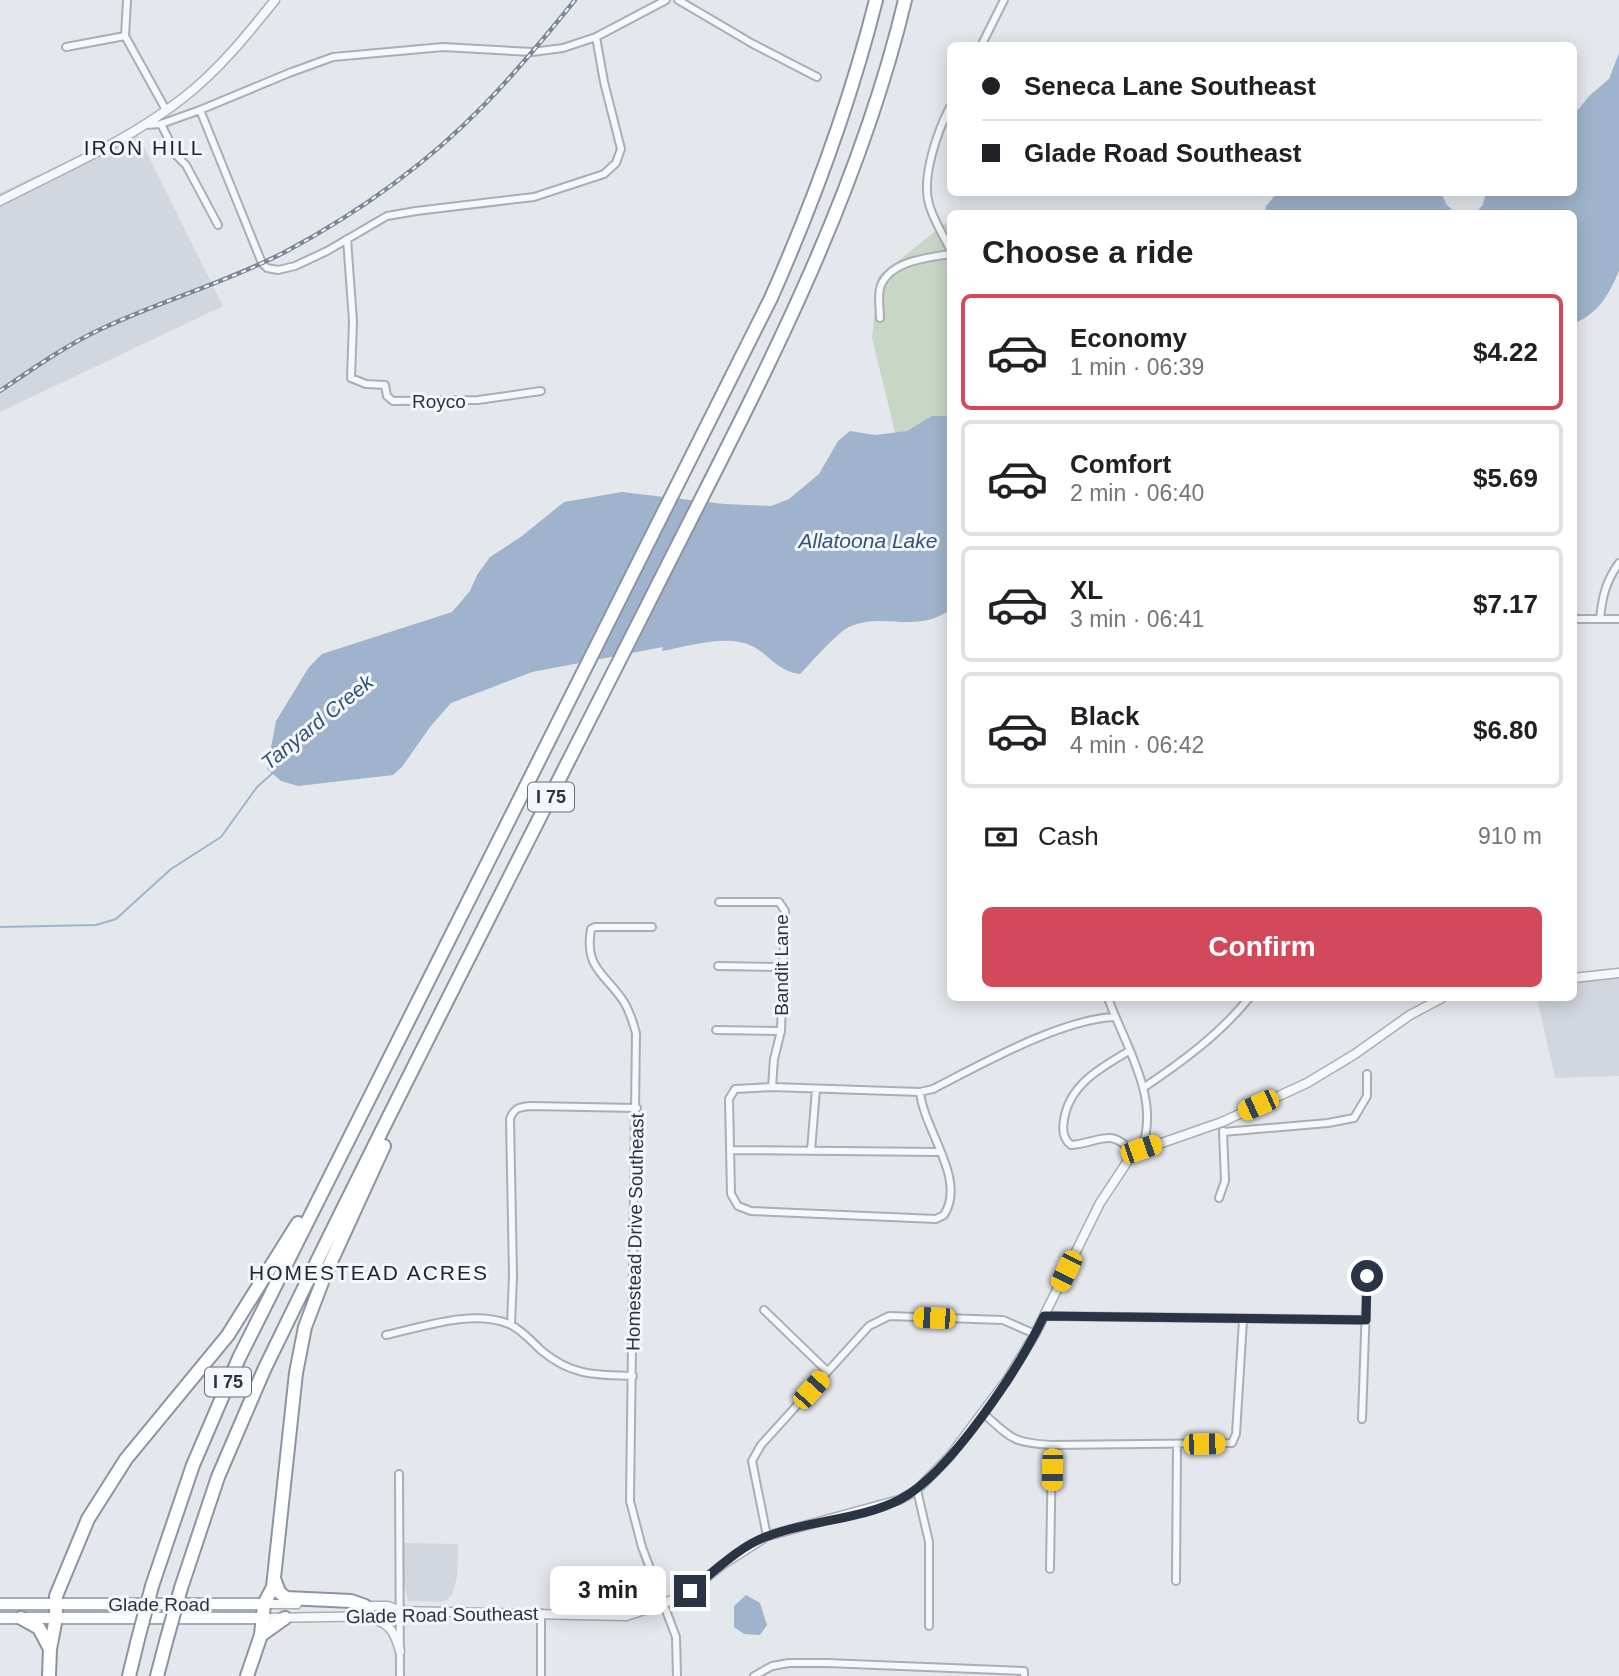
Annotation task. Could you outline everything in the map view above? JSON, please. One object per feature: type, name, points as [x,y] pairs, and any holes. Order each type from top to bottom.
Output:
[{"type":"highway","name":"I 75","points":[[129,1676],[152,1586],[193,1465],[217,1405],[324,1186],[766,307],[826,166],[854,83],[876,0]]},
{"type":"highway","name":"I 75","points":[[157,1676],[181,1588],[218,1477],[264,1370],[728,446],[804,289],[852,174],[884,78],[905,0]]},
{"type":"highway","points":[[247,1676],[261,1635],[264,1604],[272,1592],[275,1579],[296,1373],[305,1327],[324,1277],[389,1134],[412,1074]]},
{"type":"highway","points":[[49,1676],[56,1596],[77,1542],[114,1476],[228,1335],[324,1186]]},
{"type":"highway","points":[[275,1579],[279,1592],[286,1598],[351,1601],[365,1606]]},
{"type":"highway","points":[[21,1618],[39,1628],[50,1649]]},
{"type":"highway","points":[[261,1635],[292,1618]]},
{"type":"main road","name":"Glade Road","points":[[0,1604],[264,1604]]},
{"type":"main road","name":"Glade Road","points":[[0,1618],[238,1618]]},
{"type":"main road","name":"Glade Road Southeast","points":[[238,1618],[262,1618]]},
{"type":"street","points":[[127,0],[125,36],[166,110]]},
{"type":"street","points":[[0,201],[144,125],[166,110],[222,63],[275,0]]},
{"type":"street","points":[[144,125],[161,124],[200,110],[333,57],[443,47],[532,52],[563,48],[596,37],[666,0]]},
{"type":"street","points":[[678,0],[753,44],[817,77]]},
{"type":"street","points":[[983,42],[1004,0]]},
{"type":"street","points":[[66,47],[125,36]]},
{"type":"street","points":[[200,110],[258,255],[267,268],[278,270],[295,266],[387,216],[534,197],[604,174],[617,163],[621,149],[596,37]]},
{"type":"street","points":[[947,113],[932,158],[928,202],[947,244]]},
{"type":"street","points":[[161,124],[177,156],[187,165],[218,225]]},
{"type":"street","name":"Royco","points":[[347,239],[353,321],[351,378],[366,384],[385,385],[387,396],[393,401],[478,400],[541,391]]},
{"type":"street","points":[[880,318],[879,296],[886,278],[897,268],[947,252]]},
{"type":"street","points":[[1600,619],[1602,596],[1619,563]]},
{"type":"street","points":[[1577,619],[1619,619]]},
{"type":"street","name":"Bandit Lane","points":[[719,902],[779,902],[785,911],[781,1031],[774,1059],[772,1087]]},
{"type":"street","name":"Homestead Drive Southeast","points":[[652,927],[595,927],[591,929],[590,938],[597,971],[623,1000],[636,1033],[630,1501],[642,1547],[676,1637],[677,1676]]},
{"type":"street","points":[[718,966],[784,967]]},
{"type":"street","points":[[1577,978],[1619,973]]},
{"type":"street","points":[[1109,1001],[1143,1088],[1147,1124],[1137,1151]]},
{"type":"street","points":[[1143,1088],[1229,1023],[1247,1001]]},
{"type":"street","points":[[1137,1151],[1222,1122],[1330,1070],[1410,1015],[1436,1001]]},
{"type":"street","points":[[920,1092],[921,1108],[951,1179],[952,1194],[944,1215],[936,1219],[773,1213],[743,1209],[734,1201],[731,1194],[729,1099],[732,1092],[741,1087],[920,1092],[933,1089],[1005,1053],[1079,1023],[1099,1017],[1115,1017]]},
{"type":"street","points":[[716,1030],[781,1031]]},
{"type":"street","points":[[1129,1051],[1089,1076],[1076,1090],[1066,1106],[1063,1127],[1066,1142],[1071,1145],[1115,1137],[1137,1151]]},
{"type":"street","points":[[1223,1132],[1328,1124],[1353,1118],[1367,1096],[1367,1074]]},
{"type":"street","points":[[811,1151],[816,1089]]},
{"type":"street","points":[[511,1325],[512,1112],[518,1107],[530,1106],[637,1108]]},
{"type":"street","points":[[1219,1198],[1225,1181],[1222,1122]]},
{"type":"street","points":[[730,1150],[940,1153]]},
{"type":"street","name":"Glade Road Southeast","points":[[262,1618],[388,1616],[400,1612],[626,1616],[663,1605],[690,1591],[722,1565],[767,1536],[899,1500],[917,1489],[950,1456],[983,1413],[1035,1334],[1100,1203],[1137,1151]]},
{"type":"street","points":[[1362,1419],[1367,1276]]},
{"type":"street","points":[[764,1310],[827,1371]]},
{"type":"street","points":[[767,1536],[752,1461],[761,1445],[869,1326],[889,1316],[1003,1320],[1035,1334]]},
{"type":"street","points":[[1044,1316],[1366,1320]]},
{"type":"street","points":[[386,1335],[463,1319],[495,1320],[511,1325],[570,1370],[585,1374],[633,1376]]},
{"type":"street","points":[[983,1413],[1011,1438],[1023,1443],[1052,1446],[1231,1443],[1236,1434],[1243,1320]]},
{"type":"street","points":[[1176,1581],[1177,1444]]},
{"type":"street","points":[[1051,1569],[1052,1446]]},
{"type":"street","points":[[399,1475],[400,1676]]},
{"type":"street","points":[[917,1489],[929,1542],[929,1626]]},
{"type":"street","points":[[264,1604],[388,1606],[400,1612]]},
{"type":"street","points":[[541,1613],[541,1676]]},
{"type":"street","points":[[292,1618],[382,1621],[394,1633],[400,1651]]},
{"type":"street","points":[[754,1676],[772,1666],[827,1662],[1024,1671],[1024,1676]]},
{"type":"shaded area","points":[[135,129],[223,306],[0,412],[0,193]]},
{"type":"shaded area","points":[[1619,972],[1619,1076],[1555,1078],[1538,1001],[1577,1001],[1577,977]]},
{"type":"shaded area","points":[[403,1543],[458,1544],[457,1577],[452,1595],[447,1600],[408,1601],[403,1578]]},
{"type":"green space","points":[[947,222],[947,445],[896,436],[872,338],[878,277]]},
{"type":"water","points":[[1619,53],[1619,271],[1602,303],[1590,315],[1577,322],[1577,210],[1478,210],[1485,196],[1577,196],[1577,111],[1590,95],[1609,79]]},
{"type":"water","points":[[1275,196],[1442,196],[1452,210],[1265,210]]},
{"type":"water","name":"Allatoona Lake","points":[[932,416],[947,416],[947,612],[937,617],[925,621],[876,621],[851,626],[832,640],[800,674],[781,667],[754,647],[733,641],[662,651],[663,647],[532,672],[451,703],[393,775],[298,786],[281,781],[267,769],[276,721],[309,667],[322,654],[452,612],[470,591],[490,557],[522,536],[564,502],[622,492],[724,504],[771,506],[789,499],[819,474],[838,441],[850,431],[875,435],[907,431]]},
{"type":"water","points":[[746,1595],[760,1603],[767,1625],[760,1635],[744,1634],[734,1627],[734,1606]]},
{"type":"waterway","name":"Tanyard Creek","points":[[0,927],[96,925],[116,919],[171,869],[221,837],[257,787],[274,772]]},
{"type":"railway","points":[[0,391],[86,336],[262,263],[312,237],[365,204],[415,167],[463,126],[508,79],[575,0]]},
{"type":"district","name":"IRON HILL","points":[[144,147]]},
{"type":"district","name":"HOMESTEAD ACRES","points":[[369,1272]]},
{"type":"route","points":[[690,1591],[722,1565],[767,1536],[875,1508],[899,1500],[917,1489],[950,1456],[983,1413],[1007,1380],[1044,1316],[1366,1320],[1367,1276]]}]
